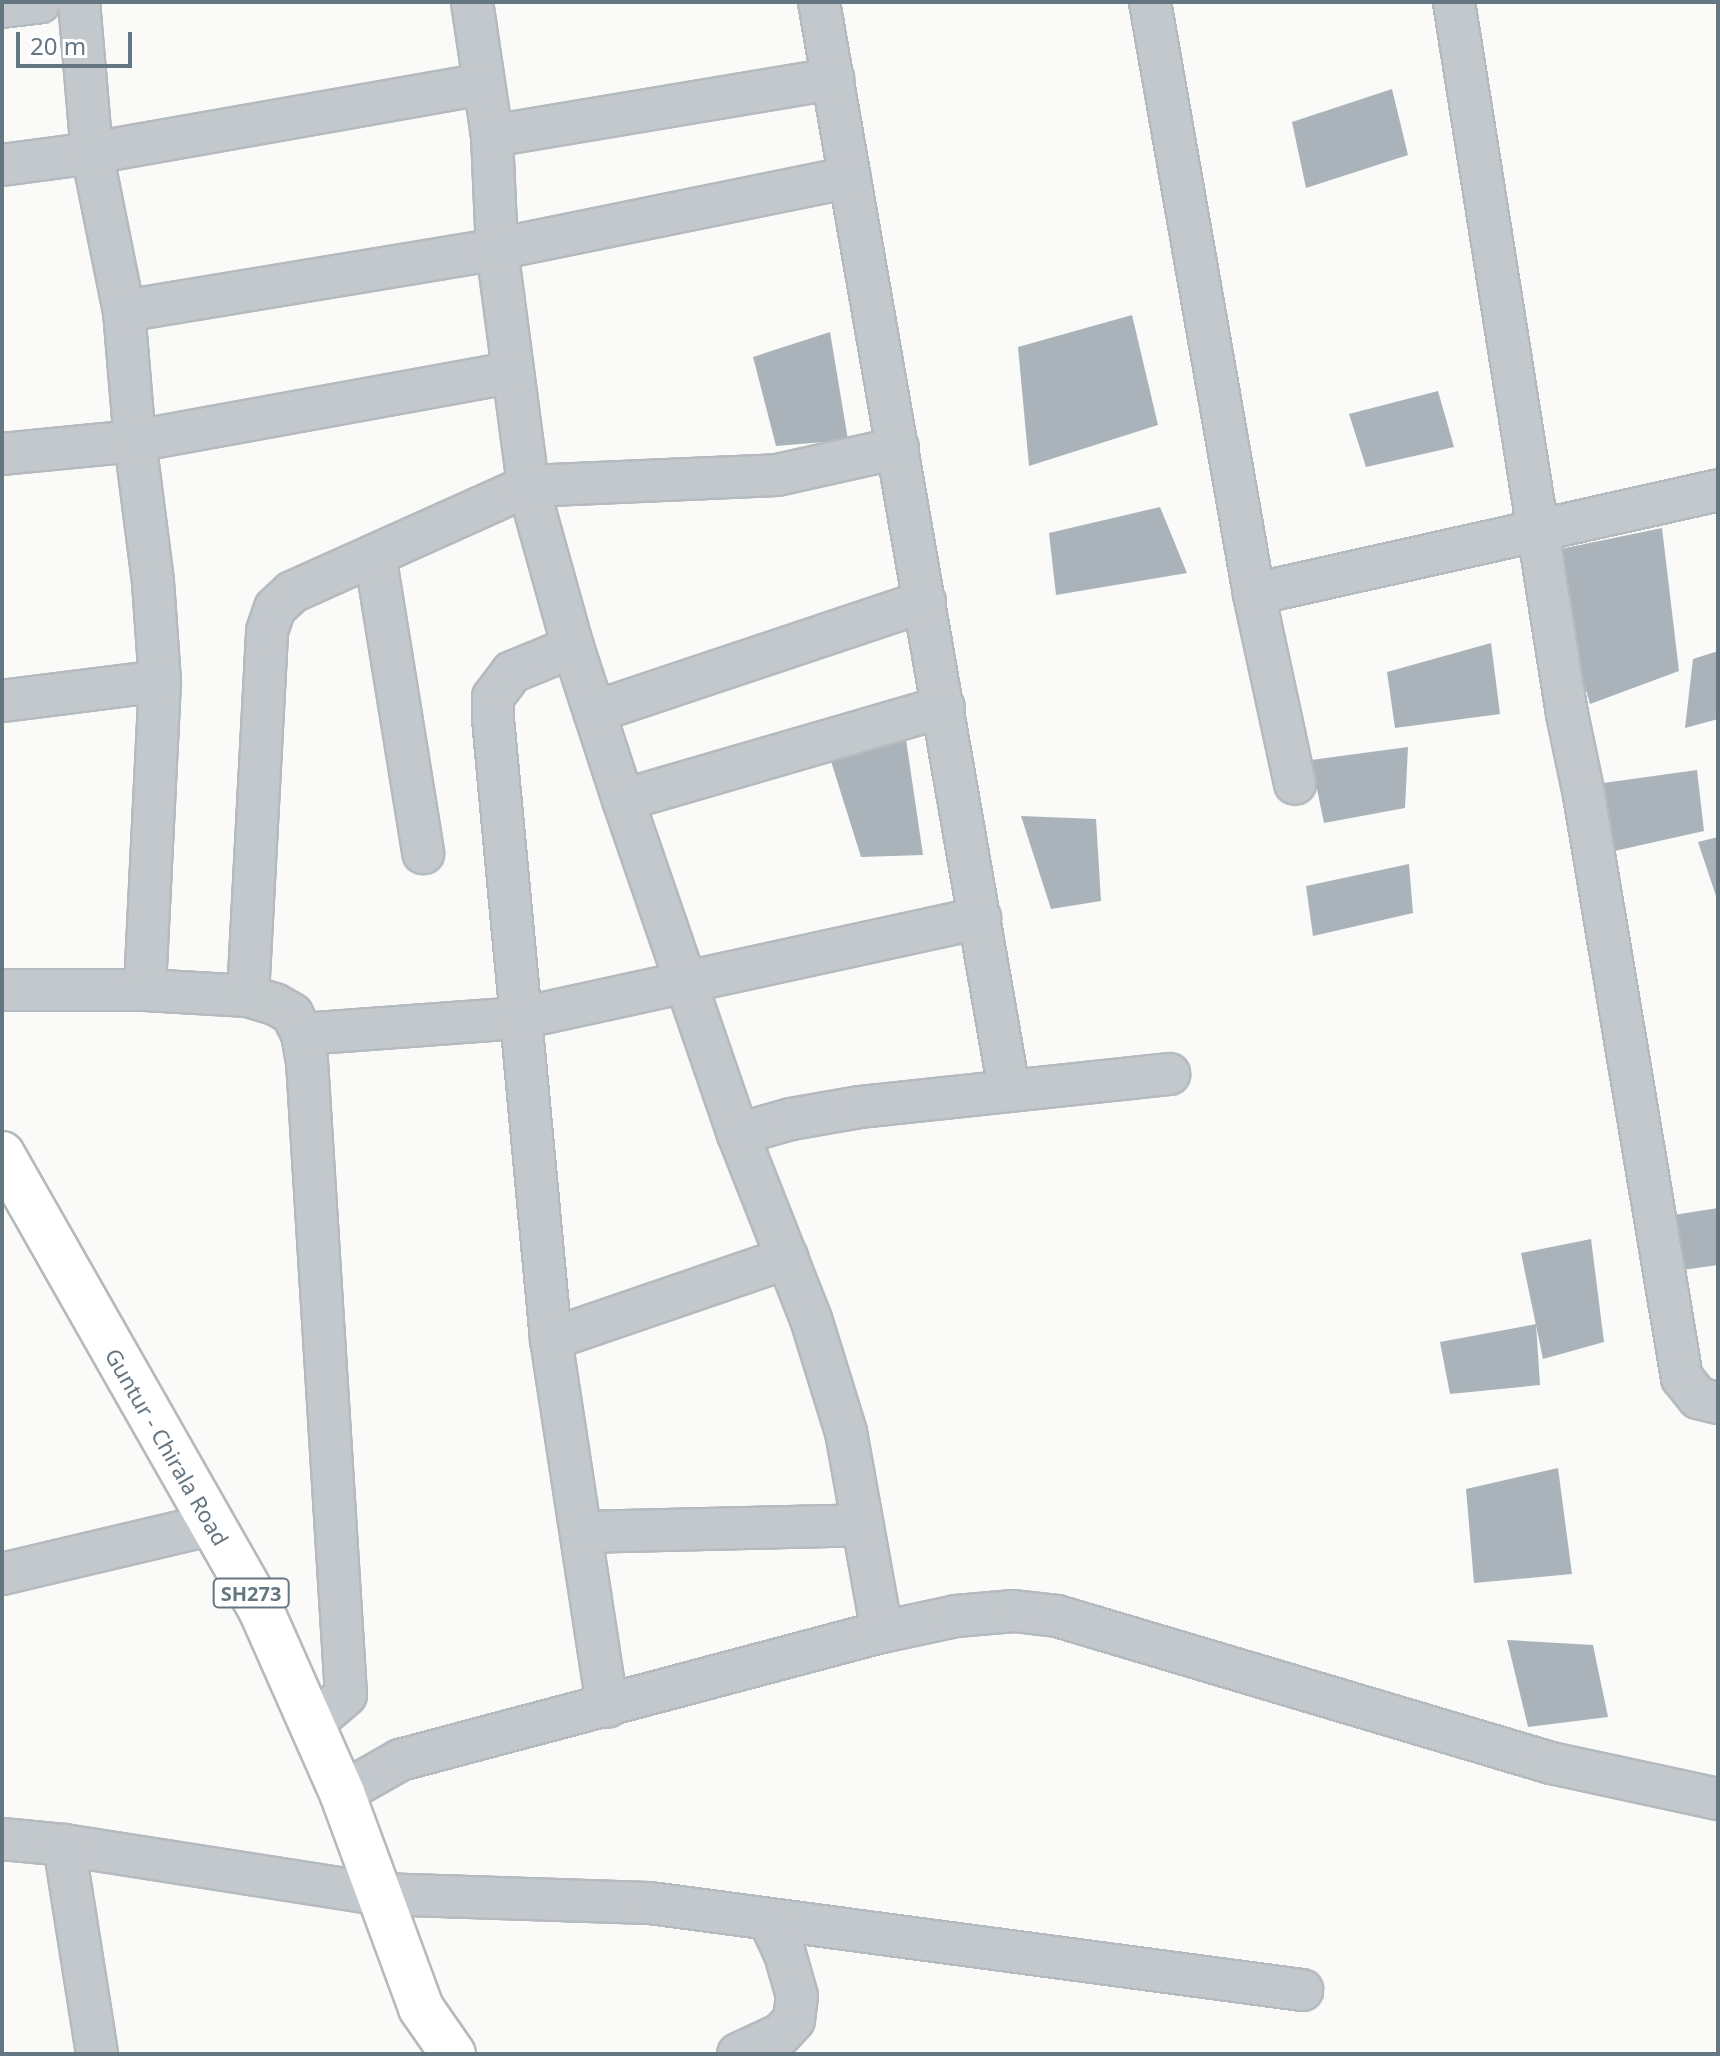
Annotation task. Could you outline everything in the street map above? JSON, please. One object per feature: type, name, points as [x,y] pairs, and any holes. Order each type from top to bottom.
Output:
[{"type":"main road","name":"Guntur - Chirala Road","points":[[2,1154],[261,1610],[342,1793],[421,2008],[453,2054]]},
{"type":"street","points":[[2,7],[40,2]]},
{"type":"street","points":[[79,2],[92,153],[124,311],[135,441],[153,582],[160,681],[145,990]]},
{"type":"street","points":[[472,2],[492,136],[497,249],[528,486],[573,647],[623,800],[738,1134],[811,1319],[846,1432],[882,1632]]},
{"type":"street","points":[[819,2],[1009,1090]]},
{"type":"street","points":[[1150,2],[1254,594],[1295,784]]},
{"type":"street","points":[[1454,2],[1567,714],[1584,795],[1682,1378],[1698,1398],[1718,1403]]},
{"type":"street","points":[[492,136],[833,79]]},
{"type":"street","points":[[2,165],[92,153],[484,84]]},
{"type":"street","points":[[124,311],[497,249],[850,177]]},
{"type":"street","points":[[2,454],[135,441],[511,373]]},
{"type":"street","points":[[248,996],[267,631],[275,608],[292,592],[528,486],[777,475],[898,448]]},
{"type":"street","points":[[1254,594],[1718,490]]},
{"type":"street","points":[[375,555],[423,853]]},
{"type":"street","points":[[594,712],[925,601]]},
{"type":"street","points":[[573,647],[512,672],[493,697],[551,1339],[607,1707]]},
{"type":"street","points":[[2,701],[160,681]]},
{"type":"street","points":[[623,800],[944,707]]},
{"type":"street","points":[[302,1034],[521,1018],[980,918]]},
{"type":"street","points":[[2,990],[145,990],[248,996],[275,1004],[292,1014],[302,1034],[307,1061],[346,1695],[311,1725]]},
{"type":"street","points":[[738,1134],[791,1119],[860,1107],[1169,1074]]},
{"type":"street","points":[[551,1339],[787,1258]]},
{"type":"street","points":[[2,1574],[210,1525]]},
{"type":"street","points":[[581,1532],[862,1525]]},
{"type":"street","points":[[342,1793],[400,1760],[882,1632],[956,1616],[999,1612],[1057,1616],[1551,1763],[1718,1799]]},
{"type":"street","points":[[2,1839],[64,1845],[377,1894],[650,1903],[1302,1990]]},
{"type":"street","points":[[64,1845],[97,2054]]},
{"type":"street","points":[[738,2054],[781,2034],[794,2020],[797,1996],[785,1954],[769,1919]]},
{"type":"building","points":[[1392,89],[1408,155],[1306,188],[1292,122]]},
{"type":"building","points":[[1132,315],[1158,425],[1029,466],[1018,347]]},
{"type":"building","points":[[830,332],[848,440],[776,446],[753,357]]},
{"type":"building","points":[[1438,391],[1454,447],[1366,467],[1349,414]]},
{"type":"building","points":[[1160,507],[1187,573],[1056,595],[1049,533]]},
{"type":"building","points":[[1662,528],[1679,671],[1590,704],[1546,552]]},
{"type":"building","points":[[1491,643],[1500,714],[1395,728],[1387,672]]},
{"type":"building","points":[[1718,651],[1718,719],[1685,728],[1693,659]]},
{"type":"building","points":[[903,719],[923,855],[861,857],[825,742]]},
{"type":"building","points":[[1408,747],[1405,808],[1324,823],[1311,760]]},
{"type":"building","points":[[1697,770],[1704,831],[1601,854],[1589,785]]},
{"type":"building","points":[[1021,816],[1096,819],[1101,901],[1051,909]]},
{"type":"building","points":[[1718,837],[1718,899],[1717,899],[1698,842]]},
{"type":"building","points":[[1409,864],[1413,913],[1313,936],[1306,886]]},
{"type":"building","points":[[1718,1208],[1718,1265],[1675,1271],[1667,1216]]},
{"type":"building","points":[[1591,1239],[1604,1342],[1543,1359],[1521,1253]]},
{"type":"building","points":[[1536,1324],[1540,1385],[1450,1394],[1440,1342]]},
{"type":"building","points":[[1558,1468],[1572,1574],[1474,1583],[1466,1489]]},
{"type":"building","points":[[1507,1640],[1593,1645],[1608,1717],[1528,1727]]}]
